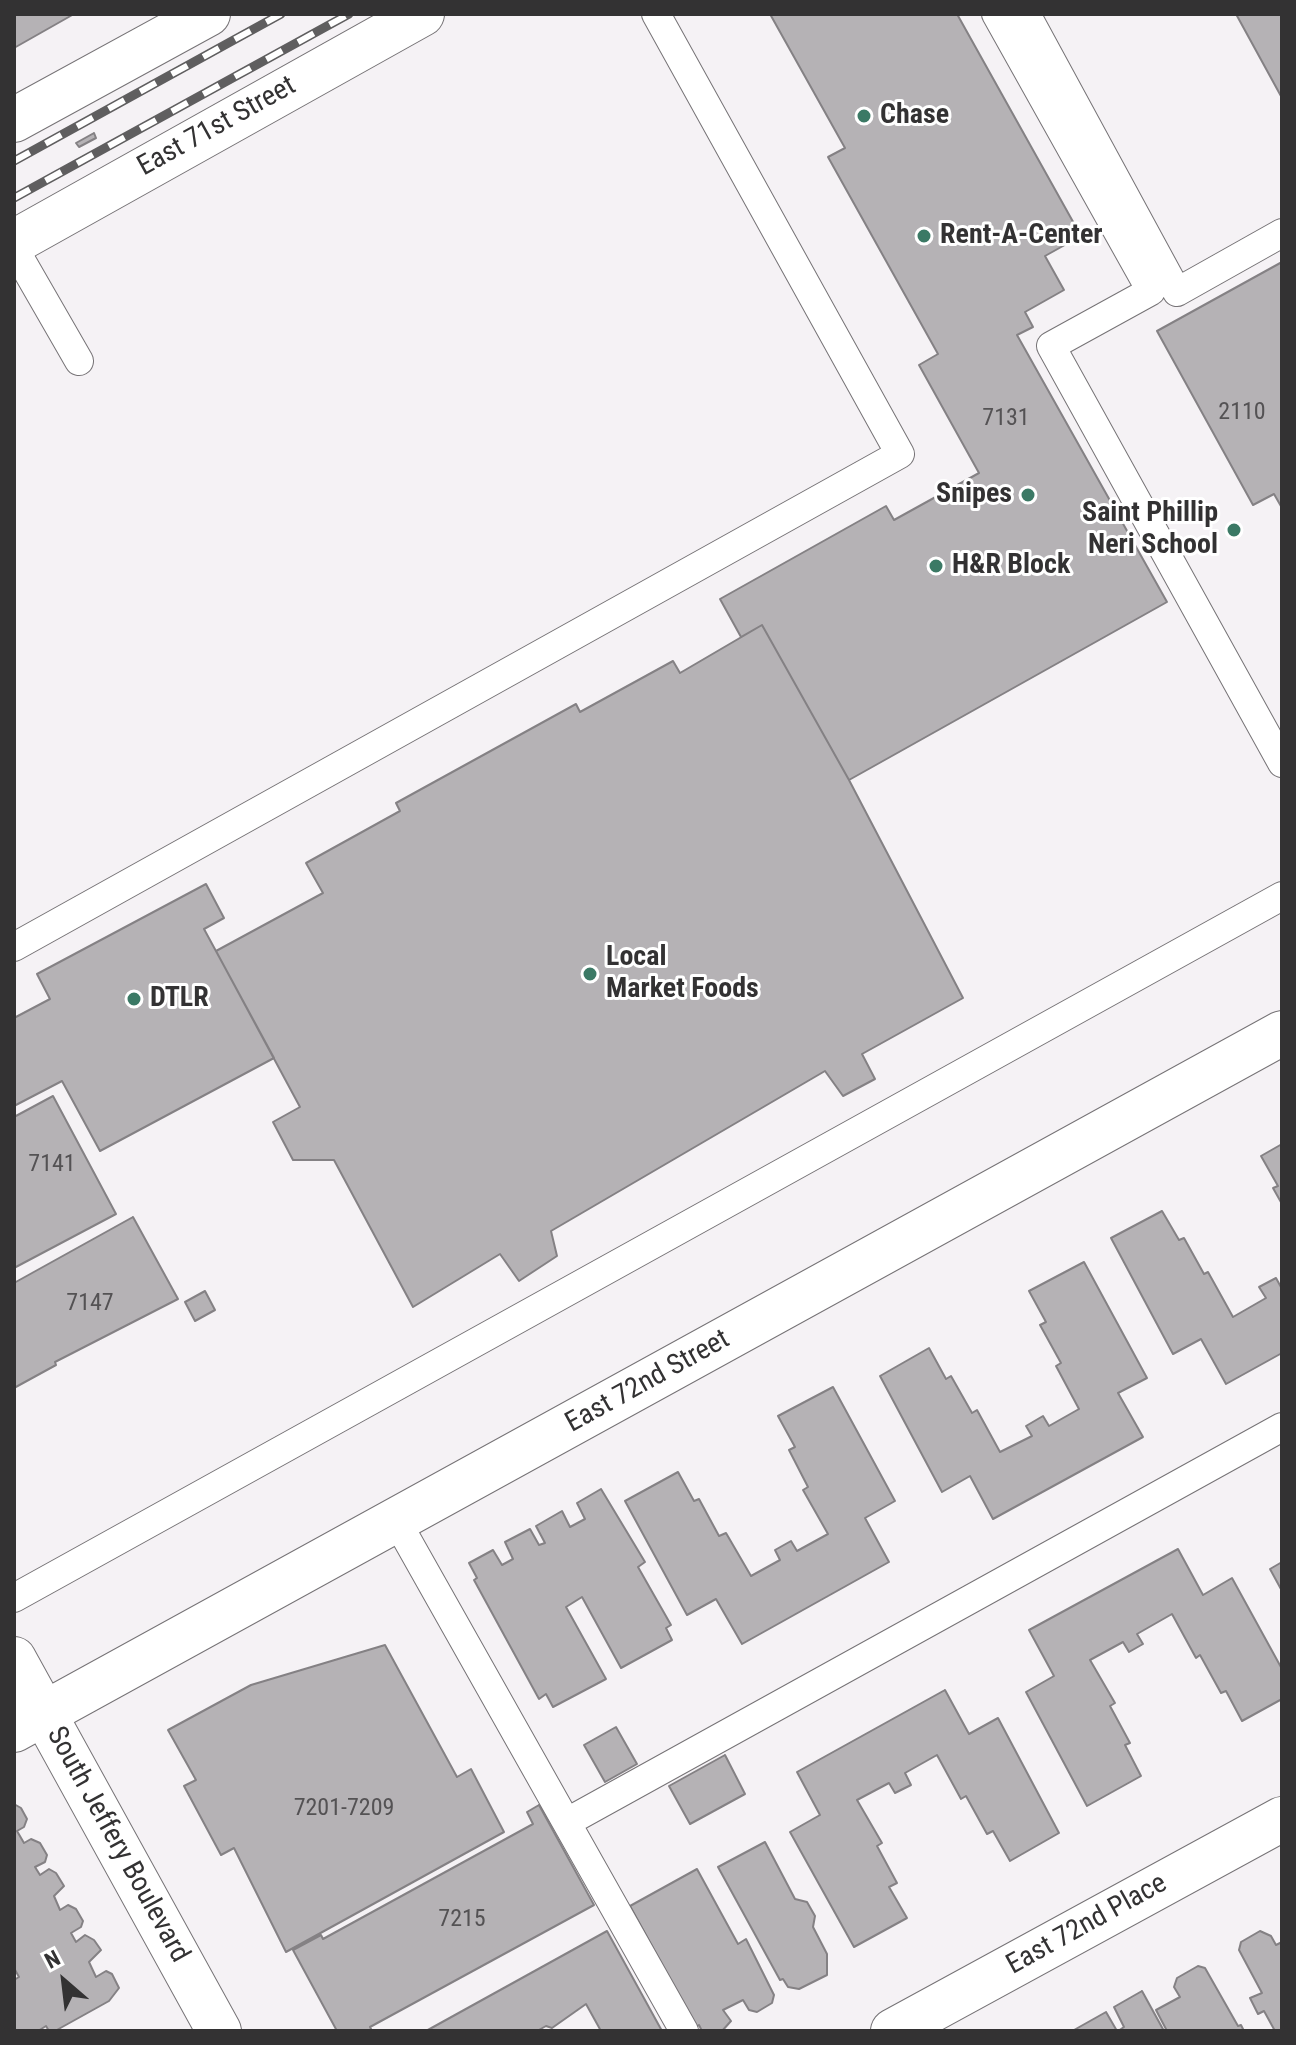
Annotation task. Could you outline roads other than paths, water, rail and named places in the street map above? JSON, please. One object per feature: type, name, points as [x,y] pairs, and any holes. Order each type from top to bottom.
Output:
[{"type":"street","points":[[14,120],[208,14]]},
{"type":"street","name":"East 71st Street","points":[[14,242],[422,14]]},
{"type":"street","name":"East 72nd Street","points":[[29,1722],[1282,1033]]},
{"type":"street","name":"South Jeffery Boulevard","points":[[14,1659],[29,1722],[208,2027]]},
{"type":"street","name":"East 72nd Place","points":[[893,2031],[1282,1819]]},
{"type":"lane","points":[[14,947],[900,454],[656,14]]},
{"type":"lane","points":[[996,14],[1151,291],[1051,346],[1282,763]]},
{"type":"lane","points":[[1026,14],[1177,292],[1282,233]]},
{"type":"lane","points":[[14,248],[79,361]]},
{"type":"lane","points":[[14,1598],[1282,896]]},
{"type":"lane","points":[[569,1821],[1282,1427]]},
{"type":"lane","points":[[396,1520],[569,1821],[684,2031]]},
{"type":"railway","points":[[14,161],[281,14]]},
{"type":"railway","points":[[14,198],[349,14]]},
{"type":"place","name":"Chase","points":[[864,116]]},
{"type":"place","name":"Rent-A-Center","points":[[924,236]]},
{"type":"place","name":"Snipes","points":[[1028,495]]},
{"type":"place","name":"Saint Phillip Neri School","points":[[1234,530]]},
{"type":"place","name":"H&R Block","points":[[936,566]]},
{"type":"place","name":"Local Market Foods","points":[[590,974]]},
{"type":"place","name":"DTLR","points":[[134,999]]}]
